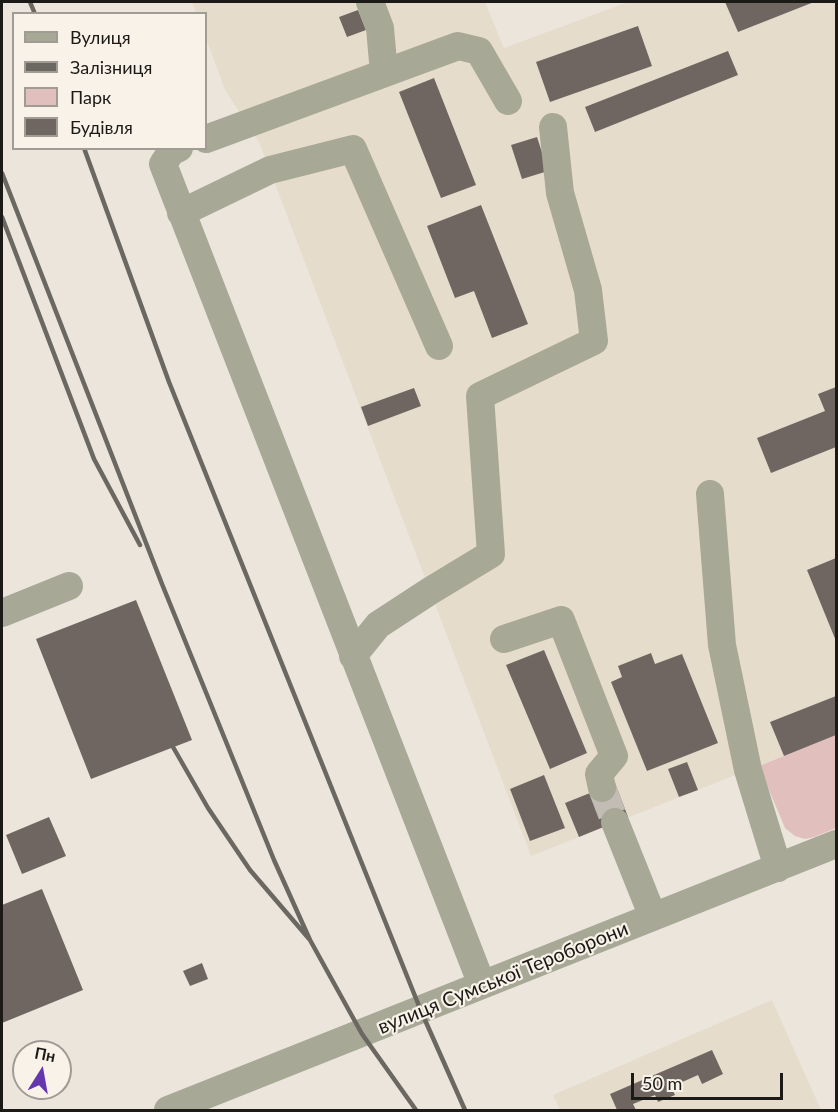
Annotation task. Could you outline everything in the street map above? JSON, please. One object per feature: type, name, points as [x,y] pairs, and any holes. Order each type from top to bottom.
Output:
[{"type":"street","points":[[370,2],[380,28],[384,73]]},
{"type":"street","points":[[207,139],[458,46],[479,51],[508,101]]},
{"type":"street","points":[[353,656],[378,625],[491,554],[480,396],[594,341],[588,290],[560,193],[553,127]]},
{"type":"street","points":[[181,213],[270,170],[353,149],[439,346]]},
{"type":"street","points":[[175,150],[162,164],[482,985]]},
{"type":"street","points":[[710,494],[722,645],[748,770],[778,868]]},
{"type":"street","points":[[2,613],[69,586]]},
{"type":"street","points":[[504,639],[561,620],[614,756],[599,774],[602,788]]},
{"type":"street","points":[[615,822],[653,917]]},
{"type":"street","name":"вулиця Сумської Тероборони","points":[[168,1110],[778,868],[833,854]]},
{"type":"shaded area","points":[[192,2],[485,2],[504,48],[628,2],[836,2],[836,735],[531,856],[259,142],[225,90],[207,41],[207,12],[196,12]]},
{"type":"shaded area","points":[[772,1000],[821,1110],[560,1110],[553,1095]]},
{"type":"green space","points":[[836,735],[836,828],[805,839],[795,836],[785,828],[759,766]]},
{"type":"building","points":[[725,2],[814,2],[738,32]]},
{"type":"building","points":[[358,10],[366,30],[347,37],[339,17]]},
{"type":"building","points":[[638,26],[652,66],[550,102],[536,62]]},
{"type":"building","points":[[728,51],[738,75],[595,132],[585,107]]},
{"type":"building","points":[[434,78],[476,185],[441,198],[399,92]]},
{"type":"building","points":[[537,137],[548,171],[522,179],[511,145]]},
{"type":"building","points":[[481,205],[528,324],[492,338],[474,291],[455,298],[427,226]]},
{"type":"building","points":[[836,387],[836,447],[771,473],[757,438],[825,411],[818,394]]},
{"type":"building","points":[[414,388],[421,406],[368,426],[361,407]]},
{"type":"building","points":[[836,558],[836,641],[807,570]]},
{"type":"building","points":[[136,600],[192,740],[91,779],[36,639]]},
{"type":"building","points":[[544,650],[587,753],[550,769],[506,665]]},
{"type":"building","points":[[651,653],[655,664],[682,654],[718,743],[647,771],[611,682],[622,677],[618,666]]},
{"type":"building","points":[[836,696],[836,735],[784,756],[770,722]]},
{"type":"building","points":[[687,762],[698,790],[679,797],[668,769]]},
{"type":"building","points":[[544,775],[565,828],[530,841],[510,789]]},
{"type":"building","points":[[615,783],[628,817],[579,837],[565,803]]},
{"type":"building","points":[[49,817],[66,856],[22,874],[6,835]]},
{"type":"building","points":[[42,889],[83,990],[2,1023],[2,905]]},
{"type":"building","points":[[202,963],[208,979],[190,986],[183,971]]},
{"type":"building","points":[[712,1050],[723,1074],[702,1084],[698,1075],[671,1087],[675,1095],[658,1102],[655,1095],[633,1104],[636,1110],[617,1110],[610,1094]]},
{"type":"tunnel","points":[[602,788],[615,822]]},
{"type":"railway","points":[[30,2],[34,12]]},
{"type":"railway","points":[[85,150],[169,382],[421,1011],[465,1110]]},
{"type":"railway","points":[[2,173],[162,584],[274,860],[310,940]]},
{"type":"railway","points":[[2,217],[94,459],[140,545]]},
{"type":"railway","points":[[173,747],[208,808],[250,870],[310,940],[362,1034],[416,1110]]}]
